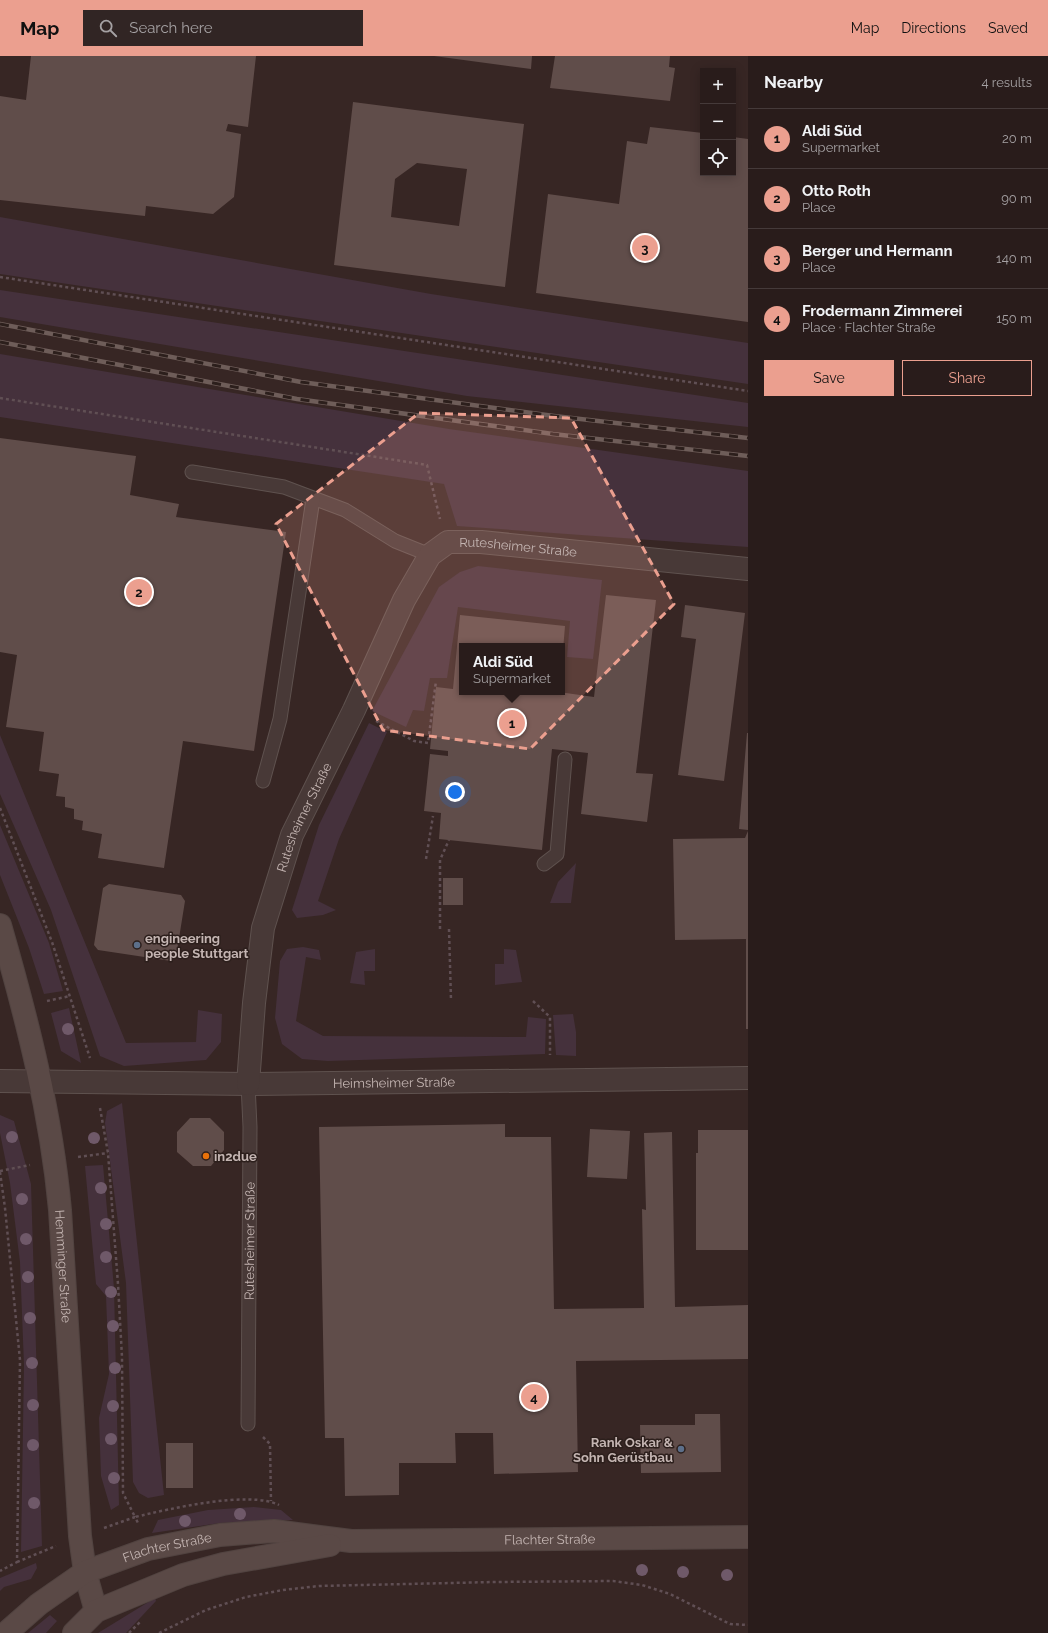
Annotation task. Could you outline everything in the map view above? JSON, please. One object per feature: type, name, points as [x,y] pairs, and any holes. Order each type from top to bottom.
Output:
[{"type":"main road","name":"Hemminger Straße","points":[[0,925],[24,1007],[41,1081],[55,1160],[60,1210],[74,1455],[85,1572],[96,1611]]},
{"type":"main road","name":"Flachter Straße","points":[[6,1633],[39,1604],[85,1572],[148,1549],[220,1536],[274,1531],[351,1541],[748,1537]]},
{"type":"main road","name":"Flachter Straße","points":[[74,1633],[96,1611],[183,1575],[223,1564],[351,1541]]},
{"type":"street","name":"Rutesheimer Straße","points":[[248,1084],[254,1003],[263,928],[292,835],[354,710],[404,600],[430,555],[448,542],[480,542],[748,569]]},
{"type":"street","name":"Heimsheimer Straße","points":[[0,1081],[248,1084],[550,1082],[748,1078]]},
{"type":"lane","points":[[192,472],[284,487],[345,510],[395,541],[430,555]]},
{"type":"lane","points":[[263,781],[280,719],[313,499]]},
{"type":"lane","points":[[544,864],[557,854],[565,760]]},
{"type":"lane","name":"Rutesheimer Straße","points":[[248,1084],[250,1134],[248,1424]]},
{"type":"path","points":[[0,277],[748,391]]},
{"type":"path","points":[[0,398],[426,465],[437,508],[448,542]]},
{"type":"path","points":[[354,710],[414,741],[428,743],[436,681]]},
{"type":"path","points":[[0,808],[52,942],[97,1081],[108,1153],[118,1284],[122,1357],[123,1493],[136,1516],[176,1507],[225,1500],[271,1501],[284,1508]]},
{"type":"path","points":[[426,860],[433,816]]},
{"type":"path","points":[[440,929],[440,860],[449,840]]},
{"type":"path","points":[[449,930],[451,1000]]},
{"type":"path","points":[[533,1001],[550,1017],[550,1082]]},
{"type":"path","points":[[0,1172],[20,1360],[17,1562],[0,1572]]},
{"type":"path","points":[[248,1424],[270,1444],[271,1501]]},
{"type":"path","points":[[159,1633],[206,1610],[246,1597],[283,1590],[319,1586],[494,1582],[612,1581],[642,1585],[670,1594],[730,1624],[748,1625]]},
{"type":"highlighted area","points":[[419,413],[571,418],[674,604],[530,749],[383,730],[276,524]]},
{"type":"shaded area","points":[[0,217],[431,294],[748,343],[748,384],[0,274]]},
{"type":"shaded area","points":[[0,290],[748,403],[748,427],[467,396],[0,317]]},
{"type":"shaded area","points":[[0,354],[449,429],[748,471],[748,547],[457,526],[444,484],[0,417]]},
{"type":"shaded area","points":[[478,566],[602,580],[593,659],[567,657],[570,621],[458,607],[447,678],[430,678],[424,711],[413,710],[406,727],[372,711],[439,587],[460,572]]},
{"type":"shaded area","points":[[369,723],[387,732],[339,839],[318,901],[336,910],[323,915],[297,918],[292,910],[319,825]]},
{"type":"shaded area","points":[[0,735],[126,1043],[196,1042],[198,1010],[222,1014],[221,1042],[206,1060],[124,1066],[100,1056],[51,910],[0,794]]},
{"type":"shaded area","points":[[0,825],[49,943],[63,991],[44,994],[29,948],[0,875]]},
{"type":"shaded area","points":[[576,863],[571,903],[550,903],[558,882]]},
{"type":"shaded area","points":[[303,947],[319,950],[321,960],[306,957],[296,1021],[323,1036],[526,1037],[528,1017],[546,1019],[545,1054],[328,1061],[302,1059],[282,1044],[275,1018],[280,961],[287,949]]},
{"type":"shaded area","points":[[375,949],[375,971],[364,971],[365,985],[350,983],[356,952]]},
{"type":"shaded area","points":[[504,949],[516,950],[522,982],[495,985],[495,964],[504,964]]},
{"type":"shaded area","points":[[69,1008],[81,1063],[61,1051],[51,1013]]},
{"type":"shaded area","points":[[573,1014],[576,1032],[576,1056],[556,1055],[553,1015]]},
{"type":"shaded area","points":[[122,1103],[164,1495],[148,1498],[139,1493],[133,1482],[126,1283],[105,1123],[107,1111]]},
{"type":"shaded area","points":[[0,1115],[14,1121],[31,1184],[42,1546],[21,1552],[24,1365],[20,1262],[10,1183],[0,1133]]},
{"type":"shaded area","points":[[103,1165],[114,1288],[119,1505],[111,1510],[101,1476],[99,1418],[109,1374],[106,1296],[96,1284],[85,1166]]},
{"type":"shaded area","points":[[254,1507],[281,1510],[293,1520],[220,1523],[152,1533],[158,1520],[208,1510]]},
{"type":"shaded area","points":[[36,1563],[37,1568],[31,1579],[4,1587],[0,1591],[0,1578]]},
{"type":"shaded area","points":[[155,1598],[156,1601],[126,1633],[98,1633]]},
{"type":"shaded area","points":[[50,1615],[57,1621],[46,1633],[28,1633]]},
{"type":"building","points":[[31,56],[256,56],[248,127],[228,124],[226,131],[241,134],[234,197],[213,214],[146,206],[145,216],[0,200],[0,96],[26,100]]},
{"type":"building","points":[[434,56],[532,56],[531,69]]},
{"type":"building","points":[[555,56],[670,56],[669,67],[675,68],[670,101],[550,88]]},
{"type":"building","points":[[353,102],[524,124],[505,287],[334,265]],"holes":[[[417,163],[467,169],[459,226],[391,217],[395,179]]]},
{"type":"building","points":[[650,127],[700,133],[700,176],[736,176],[736,137],[748,139],[748,322],[536,293],[548,194],[619,204],[627,141],[647,144]]},
{"type":"building","points":[[0,438],[136,456],[130,495],[179,504],[176,517],[286,532],[254,751],[183,741],[164,868],[98,858],[102,834],[82,830],[83,821],[74,819],[74,809],[65,807],[65,797],[56,796],[59,774],[39,771],[44,732],[6,727],[17,655],[0,652]]},
{"type":"building","points":[[606,595],[656,600],[636,773],[653,774],[647,822],[581,814],[588,753],[552,749],[542,850],[439,839],[441,813],[424,811],[430,754],[448,756],[448,751],[430,749],[436,687],[453,689],[460,615],[565,626],[564,643],[459,643],[459,695],[565,695],[565,693],[594,697]]},
{"type":"building","points":[[685,605],[745,613],[724,781],[678,775],[696,639],[681,637]]},
{"type":"building","points":[[748,733],[748,830],[739,829]]},
{"type":"building","points":[[748,831],[748,1029],[746,1029],[746,939],[675,940],[673,839],[745,838]]},
{"type":"building","points":[[443,878],[463,878],[463,905],[443,905]]},
{"type":"building","points":[[109,884],[181,895],[185,901],[176,957],[171,961],[98,950],[94,945],[103,888]]},
{"type":"building","points":[[190,1118],[210,1118],[224,1132],[224,1150],[211,1166],[193,1166],[177,1152],[177,1132]]},
{"type":"building","points":[[505,1124],[505,1137],[551,1137],[554,1309],[644,1308],[642,1209],[646,1210],[644,1133],[672,1132],[675,1307],[748,1305],[748,1359],[576,1361],[578,1472],[494,1474],[493,1433],[455,1433],[456,1463],[399,1463],[399,1495],[345,1496],[344,1438],[325,1438],[319,1127]]},
{"type":"building","points":[[590,1129],[630,1131],[627,1179],[587,1177]]},
{"type":"building","points":[[698,1130],[748,1130],[748,1250],[696,1250],[696,1153],[698,1153]]},
{"type":"building","name":"Rank Oskar & Sohn Gerüstbau","points":[[695,1414],[720,1414],[721,1472],[641,1473],[640,1425],[695,1425]]},
{"type":"building","points":[[166,1443],[193,1443],[193,1488],[166,1488]]},
{"type":"railway","points":[[0,324],[301,382],[554,416],[748,438]]},
{"type":"railway","points":[[0,342],[297,399],[553,434],[748,456]]},
{"type":"place","name":"Berger und Hermann","points":[[645,248]]},
{"type":"place","name":"Otto Roth","points":[[139,592]]},
{"type":"place","name":"Aldi Süd","points":[[512,723]]},
{"type":"place","name":"engineering people Stuttgart","points":[[137,945]]},
{"type":"place","name":"in2due","points":[[206,1156]]},
{"type":"place","name":"Frodermann Zimmerei","points":[[534,1397]]},
{"type":"place","name":"Rank Oskar & Sohn Gerüstbau","points":[[681,1449]]}]
